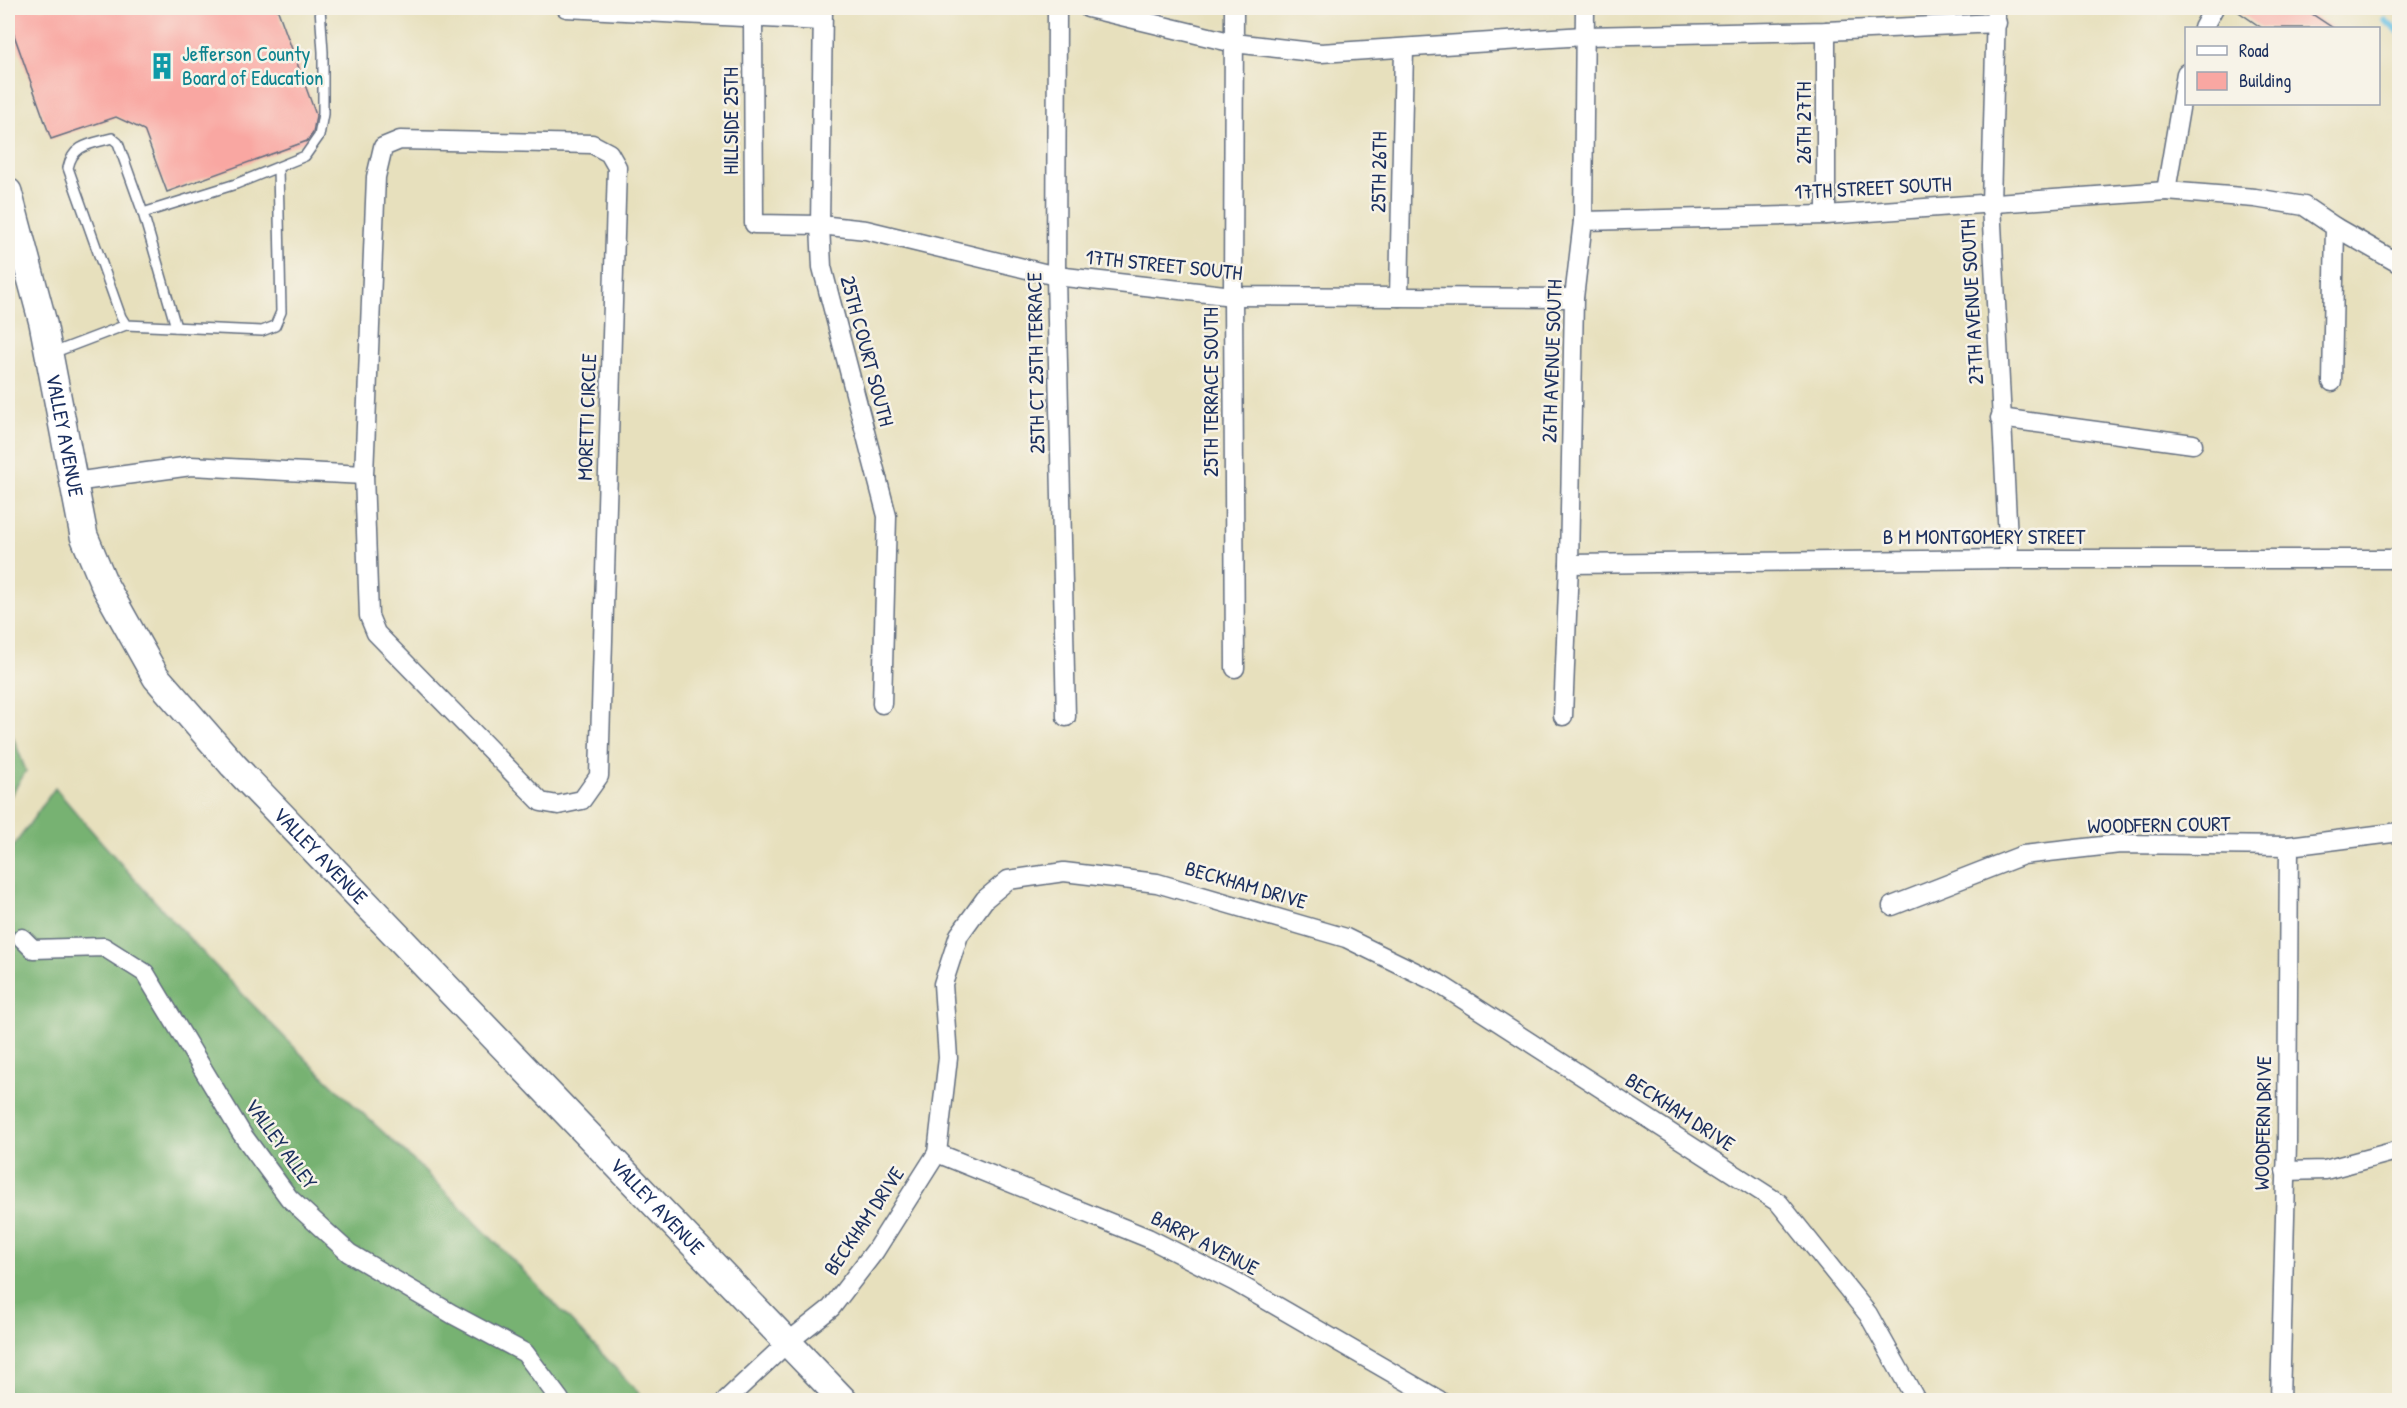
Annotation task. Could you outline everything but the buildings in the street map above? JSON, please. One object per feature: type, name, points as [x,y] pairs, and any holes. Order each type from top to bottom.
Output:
[{"type":"main road","name":"VALLEY AVENUE","points":[[8,192],[43,323],[84,536],[105,586],[156,677],[233,765],[843,1401]]},
{"type":"street","points":[[566,8],[753,17],[822,14]]},
{"type":"street","name":"25TH CT 25TH TERRACE","points":[[1058,8],[1056,276],[1065,717]]},
{"type":"street","points":[[1088,8],[1234,43],[1321,53],[1584,36],[1826,30],[1996,15]]},
{"type":"street","name":"25TH TERRACE SOUTH","points":[[1234,8],[1235,668]]},
{"type":"street","name":"26TH AVENUE SOUTH","points":[[1563,716],[1569,564],[1574,298],[1582,221],[1585,8]]},
{"type":"street","points":[[2204,27],[2214,8]]},
{"type":"street","name":"25TH COURT SOUTH","points":[[822,14],[820,225],[822,267],[887,516],[882,704]]},
{"type":"street","name":"27TH AVENUE SOUTH","points":[[1996,15],[1991,204],[2000,418],[2009,559]]},
{"type":"street","name":"HILLSIDE 25TH","points":[[753,17],[754,224]]},
{"type":"street","name":"26TH 27TH","points":[[1826,30],[1826,215]]},
{"type":"street","name":"25TH 26TH","points":[[1399,297],[1404,48]]},
{"type":"street","points":[[2166,191],[2185,85]]},
{"type":"street","name":"MORETTI CIRCLE","points":[[400,140],[592,144],[609,153],[617,167],[599,776],[582,800],[558,805],[541,802],[375,633],[369,616],[364,475],[375,177],[383,147],[400,140]]},
{"type":"street","name":"17TH STREET SOUTH","points":[[1582,221],[1826,215],[2166,191],[2255,198],[2304,206],[2400,264]]},
{"type":"street","name":"17TH STREET SOUTH","points":[[754,224],[820,225],[866,230],[1056,276],[1233,296],[1574,298]]},
{"type":"street","points":[[2332,381],[2336,227]]},
{"type":"street","points":[[2000,418],[2193,444]]},
{"type":"street","points":[[74,482],[191,466],[364,475]]},
{"type":"street","name":"B M MONTGOMERY STREET","points":[[1569,564],[2009,559],[2400,559]]},
{"type":"street","name":"WOODFERN COURT","points":[[1892,906],[2024,855],[2120,844],[2289,846],[2400,832]]},
{"type":"street","name":"WOODFERN DRIVE","points":[[2280,1401],[2289,846]]},
{"type":"street","name":"BECKHAM DRIVE","points":[[726,1401],[788,1342],[831,1308],[875,1251],[937,1153],[948,1058],[943,984],[959,934],[985,898],[1008,880],[1064,872],[1157,883],[1346,938],[1438,983],[1779,1203],[1868,1314],[1916,1401]]},
{"type":"street","name":"VALLEY ALLEY","points":[[22,938],[33,950],[104,947],[145,973],[242,1134],[289,1198],[349,1253],[452,1314],[525,1353],[560,1401]]},
{"type":"street","points":[[2285,1171],[2325,1170],[2400,1150]]},
{"type":"street","name":"BARRY AVENUE","points":[[937,1153],[1148,1238],[1235,1282],[1439,1401]]},
{"type":"lane","points":[[143,213],[236,184],[305,156],[319,136],[323,114],[320,8]]},
{"type":"lane","points":[[126,325],[68,168],[70,158],[79,148],[112,138],[118,143],[143,213],[176,327]]},
{"type":"lane","points":[[49,355],[126,325],[262,331],[274,326],[281,312],[278,167]]},
{"type":"green space","points":[[8,724],[26,771],[8,800]]},
{"type":"green space","points":[[55,788],[145,890],[238,989],[315,1068],[477,1224],[645,1400],[8,1400],[8,854]]},
{"type":"waterway","points":[[2384,20],[2400,33]]},
{"type":"place","name":"Jefferson County Board of Education","points":[[162,66]]}]
